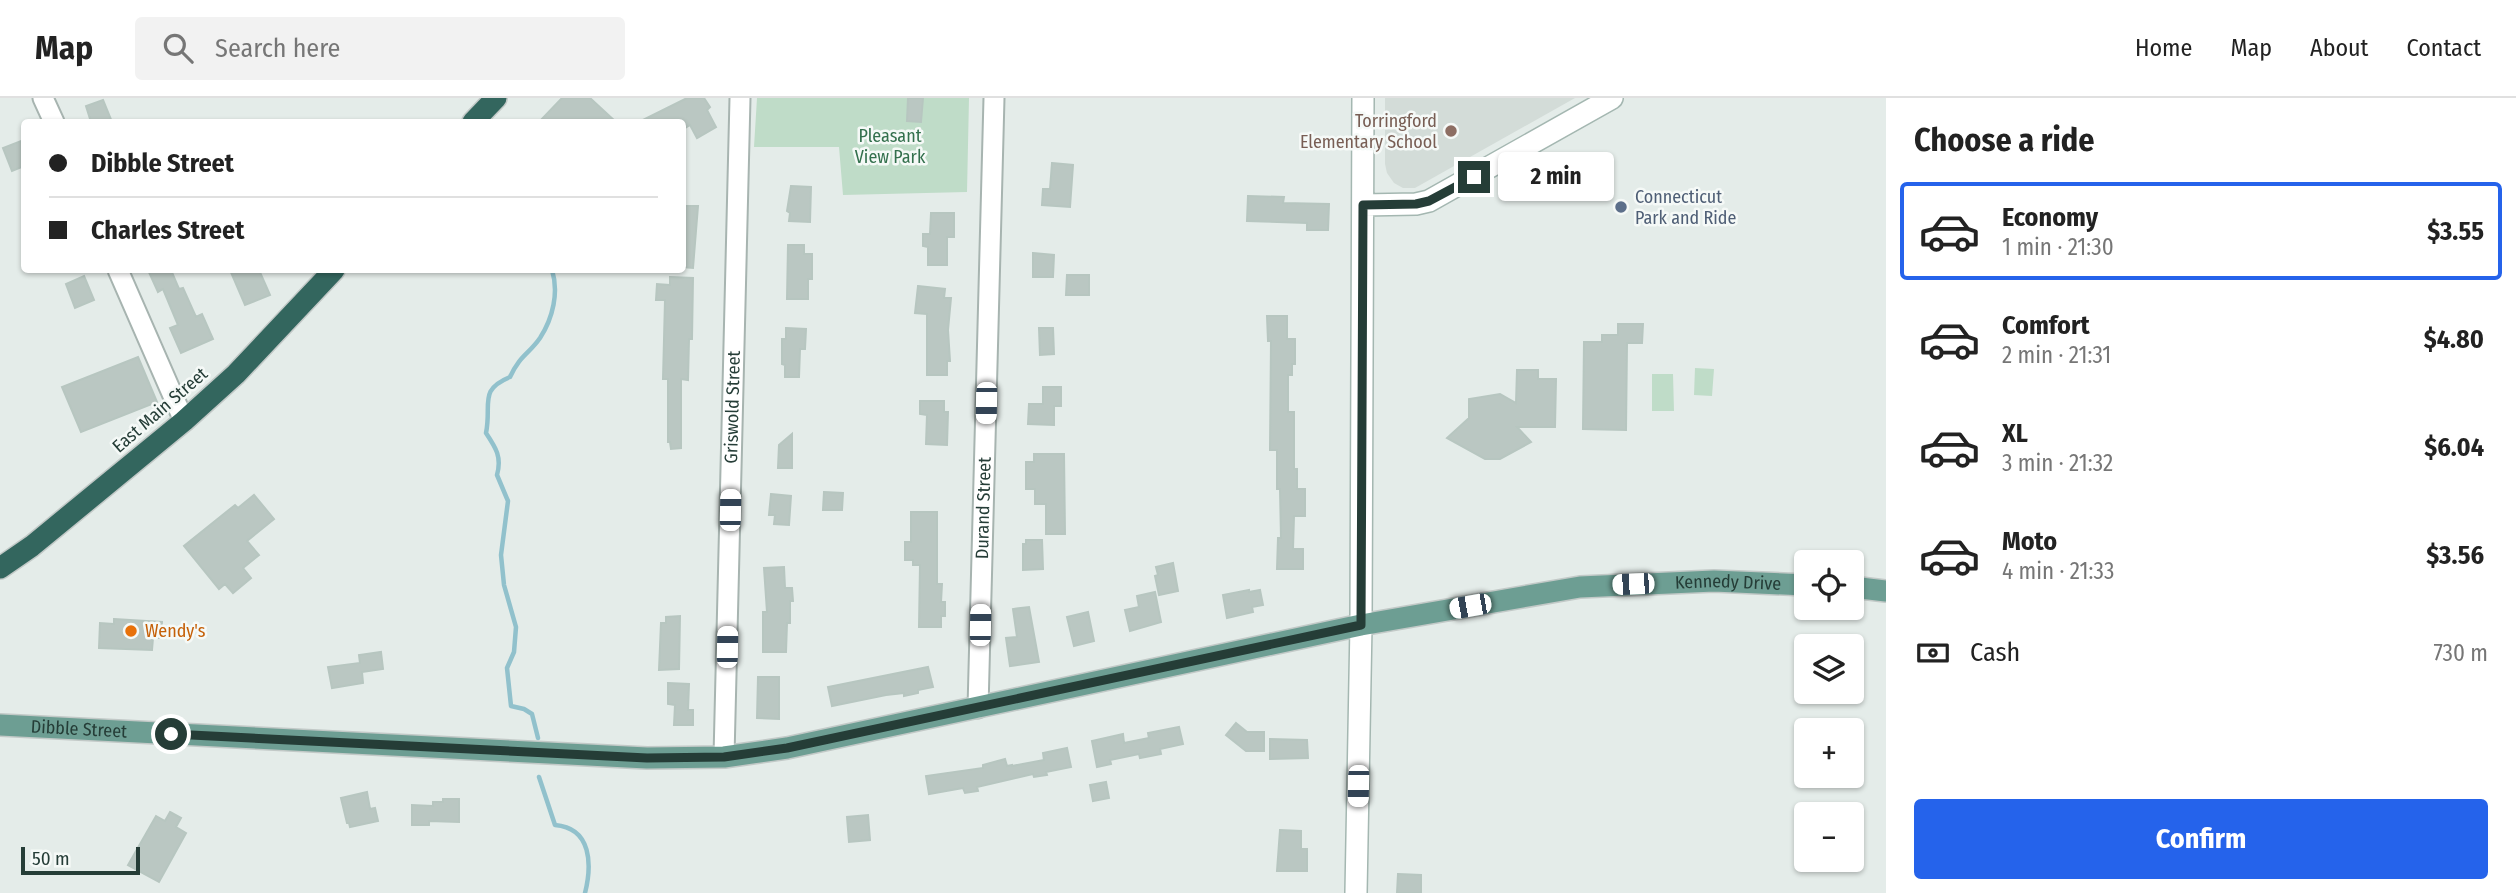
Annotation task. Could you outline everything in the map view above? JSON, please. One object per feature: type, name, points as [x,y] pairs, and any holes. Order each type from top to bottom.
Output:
[{"type":"highway","points":[[476,119],[496,98]]},
{"type":"highway","name":"East Main Street","points":[[0,568],[32,546],[184,421],[236,374],[331,273]]},
{"type":"main road","name":"Kennedy Drive","points":[[1361,625],[1580,587],[1714,581],[1794,584]]},
{"type":"main road","points":[[1864,588],[1886,591]]},
{"type":"main road","name":"Dibble Street","points":[[0,725],[647,758],[724,757],[787,748],[1361,625]]},
{"type":"street","points":[[44,98],[53,119]]},
{"type":"street","name":"Griswold Street","points":[[724,757],[740,98]]},
{"type":"street","name":"Durand Street","points":[[978,708],[994,98]]},
{"type":"street","points":[[1356,893],[1361,625],[1363,98]]},
{"type":"street","points":[[1363,205],[1416,204],[1429,201],[1612,98]]},
{"type":"street","points":[[119,273],[184,421]]},
{"type":"shaded area","name":"Torringford Elementary School","points":[[1385,98],[1575,98],[1415,188],[1403,188],[1394,183],[1385,164]]},
{"type":"green space","name":"Pleasant View Park","points":[[757,98],[969,98],[967,192],[843,195],[839,147],[754,147]]},
{"type":"green space","points":[[1695,368],[1714,369],[1712,396],[1694,395]]},
{"type":"green space","points":[[1652,374],[1673,374],[1674,411],[1652,411]]},
{"type":"building","points":[[562,98],[590,98],[613,119],[542,119]]},
{"type":"building","points":[[687,98],[704,98],[710,107],[707,110],[716,127],[697,138],[690,125],[686,128],[686,119],[645,119]]},
{"type":"building","points":[[908,98],[923,98],[921,122],[907,121]]},
{"type":"building","points":[[103,100],[111,119],[90,119],[86,106]]},
{"type":"building","points":[[21,141],[21,167],[12,171],[3,148]]},
{"type":"building","points":[[1052,163],[1073,165],[1070,207],[1042,205],[1043,189],[1050,189]]},
{"type":"building","points":[[791,186],[811,187],[810,222],[789,221],[790,213],[787,211]]},
{"type":"building","points":[[1248,196],[1284,197],[1283,203],[1329,204],[1328,230],[1307,230],[1307,223],[1247,221]]},
{"type":"building","points":[[686,206],[698,206],[693,268],[686,267]]},
{"type":"building","points":[[931,213],[954,213],[954,237],[947,237],[947,265],[928,265],[928,247],[923,246],[923,234],[930,234]]},
{"type":"building","points":[[788,245],[804,245],[804,254],[812,254],[812,279],[808,279],[808,299],[787,299]]},
{"type":"building","points":[[1033,253],[1054,255],[1053,277],[1033,277]]},
{"type":"building","points":[[149,273],[172,273],[179,289],[183,288],[196,317],[202,314],[213,339],[181,353],[170,328],[178,325],[163,289],[158,292]]},
{"type":"building","points":[[231,273],[260,273],[270,295],[245,305]]},
{"type":"building","points":[[1067,275],[1089,275],[1089,295],[1066,295]]},
{"type":"building","points":[[84,276],[94,300],[75,308],[66,284]]},
{"type":"building","points":[[670,277],[693,278],[688,380],[681,379],[681,448],[671,449],[668,442],[668,379],[663,379],[665,300],[656,300],[657,284],[670,285]]},
{"type":"building","points":[[918,286],[945,289],[944,298],[951,298],[948,330],[950,361],[947,361],[947,375],[927,375],[927,314],[915,313]]},
{"type":"building","points":[[1267,316],[1287,316],[1287,339],[1295,339],[1295,364],[1292,364],[1292,375],[1288,375],[1288,412],[1294,412],[1294,469],[1297,469],[1297,489],[1305,489],[1305,516],[1294,516],[1293,549],[1303,549],[1303,569],[1277,569],[1278,538],[1281,538],[1280,489],[1277,489],[1277,450],[1270,450],[1271,341],[1268,341]]},
{"type":"building","points":[[1618,324],[1643,324],[1642,343],[1627,343],[1626,430],[1583,429],[1584,342],[1602,342],[1602,335],[1618,335]]},
{"type":"building","points":[[786,328],[806,329],[805,349],[800,349],[799,377],[785,377],[782,339],[786,339]]},
{"type":"building","points":[[1039,328],[1053,328],[1054,354],[1040,355]]},
{"type":"building","points":[[138,357],[157,402],[81,432],[62,387]]},
{"type":"building","points":[[1517,370],[1538,370],[1538,379],[1556,379],[1555,427],[1517,427],[1531,442],[1500,459],[1485,459],[1447,438],[1469,418],[1469,399],[1500,394],[1516,403]]},
{"type":"building","points":[[1043,387],[1061,387],[1061,406],[1054,406],[1054,425],[1028,424],[1029,404],[1043,404]]},
{"type":"building","points":[[920,401],[944,401],[944,412],[948,412],[947,445],[926,444],[927,415],[920,414]]},
{"type":"building","points":[[792,434],[792,468],[778,468],[779,445]]},
{"type":"building","points":[[1034,454],[1064,454],[1065,534],[1046,534],[1046,504],[1035,504],[1035,489],[1026,489],[1026,462],[1034,462]]},
{"type":"building","points":[[824,492],[843,493],[842,510],[823,510]]},
{"type":"building","points":[[771,494],[791,496],[789,525],[774,524],[775,515],[769,515]]},
{"type":"building","points":[[254,495],[274,519],[247,541],[259,555],[243,568],[251,578],[233,593],[225,584],[219,589],[184,546],[235,505],[238,508]]},
{"type":"building","points":[[911,512],[937,512],[937,584],[942,584],[941,602],[945,602],[945,616],[941,616],[941,627],[919,627],[920,565],[913,565],[913,560],[905,560],[905,542],[911,542]]},
{"type":"building","points":[[1026,540],[1042,540],[1043,569],[1023,570],[1023,544],[1026,544]]},
{"type":"building","points":[[1173,563],[1178,591],[1159,595],[1156,567]]},
{"type":"building","points":[[784,567],[785,588],[792,588],[793,601],[790,601],[786,652],[763,652],[763,612],[767,612],[764,568]]},
{"type":"building","points":[[1260,590],[1263,605],[1252,607],[1253,612],[1227,618],[1223,595]]},
{"type":"building","points":[[1155,592],[1161,622],[1130,631],[1125,610],[1139,607],[1137,596]]},
{"type":"building","points":[[1029,607],[1039,662],[1010,666],[1006,638],[1017,637],[1013,609]]},
{"type":"building","points":[[1088,612],[1094,641],[1074,646],[1067,617]]},
{"type":"building","points":[[680,616],[679,669],[659,670],[661,623],[666,623],[666,617]]},
{"type":"building","name":"Wendy's","points":[[114,619],[162,622],[161,638],[153,638],[152,650],[99,648],[100,623],[114,624]]},
{"type":"building","points":[[381,652],[383,669],[362,672],[363,683],[332,688],[328,667],[360,663],[359,655]]},
{"type":"building","points":[[928,667],[933,687],[904,696],[904,693],[886,695],[832,706],[828,687]]},
{"type":"building","points":[[758,677],[779,677],[779,719],[757,718]]},
{"type":"building","points":[[668,683],[689,684],[688,710],[693,710],[693,725],[674,725],[675,705],[668,704]]},
{"type":"building","points":[[1236,723],[1247,732],[1264,732],[1264,751],[1246,751],[1226,735]]},
{"type":"building","points":[[1179,727],[1183,744],[1160,749],[1161,754],[1140,758],[1139,754],[1110,760],[1111,764],[1097,767],[1092,741],[1123,734],[1124,743],[1149,738],[1148,733]]},
{"type":"building","points":[[1270,739],[1307,740],[1308,758],[1270,759]]},
{"type":"building","points":[[1067,748],[1071,767],[1046,772],[1047,775],[1034,777],[1033,774],[977,787],[978,791],[965,793],[963,788],[929,794],[926,776],[983,768],[983,765],[1005,759],[1007,766],[1044,760],[1043,753]]},
{"type":"building","points":[[1106,782],[1109,798],[1093,801],[1090,785]]},
{"type":"building","points":[[367,792],[370,809],[375,808],[378,821],[350,827],[341,798]]},
{"type":"building","points":[[443,799],[459,799],[459,822],[429,821],[429,825],[412,825],[412,805],[433,806],[433,802],[443,802]]},
{"type":"building","points":[[170,812],[181,818],[176,827],[186,833],[159,882],[128,865],[156,816],[165,821]]},
{"type":"building","points":[[868,815],[870,840],[849,842],[847,817]]},
{"type":"building","points":[[1280,830],[1301,831],[1301,849],[1307,849],[1307,871],[1277,871]]},
{"type":"building","points":[[1398,874],[1421,875],[1421,893],[1397,893]]},
{"type":"waterway","points":[[538,738],[532,714],[511,706],[507,668],[514,652],[516,627],[504,585],[501,555],[508,501],[497,475],[497,453],[486,433],[490,393],[500,382],[510,377],[517,364],[540,338],[548,322],[555,296],[553,273]]},
{"type":"waterway","points":[[539,777],[555,825],[567,828],[583,840],[588,860],[585,893]]},
{"type":"place","name":"Torringford Elementary School","points":[[1451,131]]},
{"type":"place","name":"Connecticut Park and Ride","points":[[1621,207]]},
{"type":"place","name":"Wendy's","points":[[131,631]]},
{"type":"route","points":[[171,734],[647,758],[724,757],[787,748],[1361,625],[1360,347],[1363,205],[1385,206],[1429,201],[1474,177]]}]
